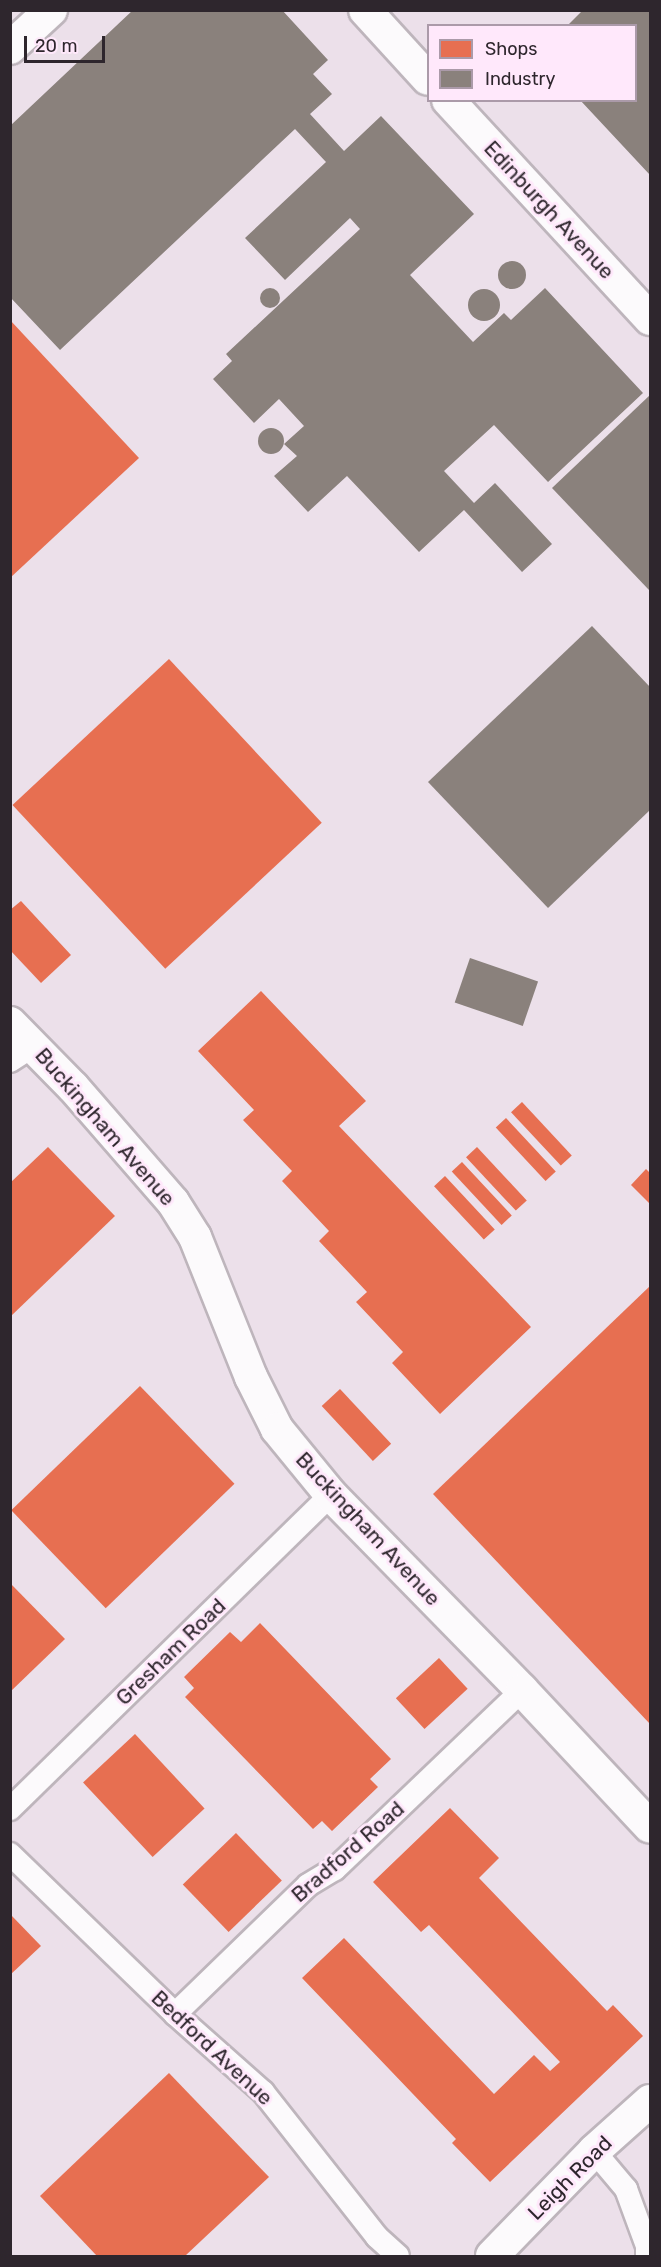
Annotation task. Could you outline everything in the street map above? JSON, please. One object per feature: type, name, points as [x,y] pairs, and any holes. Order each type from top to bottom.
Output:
[{"type":"street","points":[[10,48],[51,10]]},
{"type":"street","points":[[365,10],[427,77]]},
{"type":"street","name":"Edinburgh Avenue","points":[[450,102],[651,319]]},
{"type":"street","name":"Buckingham Avenue","points":[[10,1023],[22,1053],[173,1202],[195,1237],[251,1377],[277,1429],[331,1496],[522,1690],[651,1827]]},
{"type":"street","name":"Gresham Road","points":[[10,1809],[331,1496]]},
{"type":"street","name":"Bradford Road","points":[[175,2013],[308,1885],[335,1869],[522,1690]]},
{"type":"street","name":"Bedford Avenue","points":[[10,1854],[175,2013],[263,2092],[377,2237],[399,2256]]},
{"type":"street","name":"Leigh Road","points":[[492,2256],[594,2151],[651,2101]]},
{"type":"street","points":[[594,2151],[626,2189],[647,2246],[647,2256]]},
{"type":"building: Shops","points":[[10,320],[139,458],[10,578]]},
{"type":"building: Shops","points":[[169,659],[322,823],[165,969],[12,805]]},
{"type":"building: Shops","points":[[21,901],[71,955],[41,983],[10,950],[10,910]]},
{"type":"building: Shops","points":[[261,991],[366,1101],[339,1126],[531,1327],[440,1414],[392,1363],[403,1352],[356,1302],[367,1292],[319,1241],[329,1231],[282,1181],[292,1171],[243,1120],[254,1110],[198,1051]]},
{"type":"building: Shops","points":[[522,1102],[572,1155],[561,1166],[511,1112]]},
{"type":"building: Shops","points":[[506,1118],[556,1171],[546,1181],[496,1128]]},
{"type":"building: Shops","points":[[48,1147],[115,1216],[10,1317],[10,1183]]},
{"type":"building: Shops","points":[[477,1147],[527,1200],[516,1211],[466,1157]]},
{"type":"building: Shops","points":[[462,1162],[512,1215],[502,1225],[452,1172]]},
{"type":"building: Shops","points":[[646,1169],[650,1173],[650,1204],[631,1185]]},
{"type":"building: Shops","points":[[445,1176],[495,1229],[484,1240],[434,1186]]},
{"type":"building: Shops","points":[[650,1286],[650,1724],[433,1494]]},
{"type":"building: Shops","points":[[140,1386],[234,1484],[106,1608],[11,1510]]},
{"type":"building: Shops","points":[[340,1389],[391,1444],[373,1461],[322,1406]]},
{"type":"building: Shops","points":[[10,1583],[65,1639],[10,1692]]},
{"type":"building: Shops","points":[[260,1623],[391,1759],[370,1779],[378,1787],[332,1831],[322,1821],[313,1829],[185,1697],[194,1688],[184,1677],[230,1632],[241,1642]]},
{"type":"building: Shops","points":[[439,1658],[468,1689],[424,1729],[396,1698]]},
{"type":"building: Shops","points":[[135,1734],[205,1809],[153,1857],[83,1782]]},
{"type":"building: Shops","points":[[450,1808],[499,1858],[479,1878],[607,2011],[613,2005],[643,2036],[490,2182],[452,2143],[456,2139],[302,1978],[344,1938],[494,2094],[534,2055],[550,2071],[560,2062],[429,1925],[421,1932],[373,1882]]},
{"type":"building: Shops","points":[[236,1833],[282,1880],[229,1932],[183,1884]]},
{"type":"building: Shops","points":[[10,1914],[41,1946],[10,1975]]},
{"type":"building: Shops","points":[[169,2073],[269,2177],[185,2256],[97,2256],[40,2196]]},
{"type":"building: Industry","points":[[133,10],[282,10],[328,60],[313,74],[332,94],[310,114],[344,151],[381,116],[474,214],[410,275],[473,342],[504,313],[511,320],[545,288],[643,393],[548,482],[494,425],[444,471],[474,503],[495,483],[552,544],[522,572],[464,510],[419,552],[347,476],[308,512],[274,476],[297,456],[284,444],[304,426],[279,399],[254,423],[213,379],[232,361],[226,354],[360,229],[350,218],[285,280],[245,238],[326,162],[295,129],[60,350],[10,297],[10,126]]},
{"type":"building: Industry","points":[[583,10],[650,10],[650,175],[582,102],[637,102],[637,24],[569,24]]},
{"type":"building: Industry","points":[[512,261],[522,265],[526,275],[522,285],[512,289],[502,285],[498,275],[502,265]]},
{"type":"building: Industry","points":[[270,288],[277,291],[280,298],[277,305],[270,308],[263,305],[260,298],[263,291]]},
{"type":"building: Industry","points":[[484,289],[495,294],[500,305],[495,316],[484,321],[473,316],[468,305],[473,294]]},
{"type":"building: Industry","points":[[650,395],[650,589],[649,590],[552,488]]},
{"type":"building: Industry","points":[[271,428],[280,432],[284,441],[280,450],[271,454],[262,450],[258,441],[262,432]]},
{"type":"building: Industry","points":[[592,626],[650,687],[650,810],[548,908],[428,782]]},
{"type":"building: Industry","points":[[470,958],[538,981],[523,1026],[455,1002]]}]
